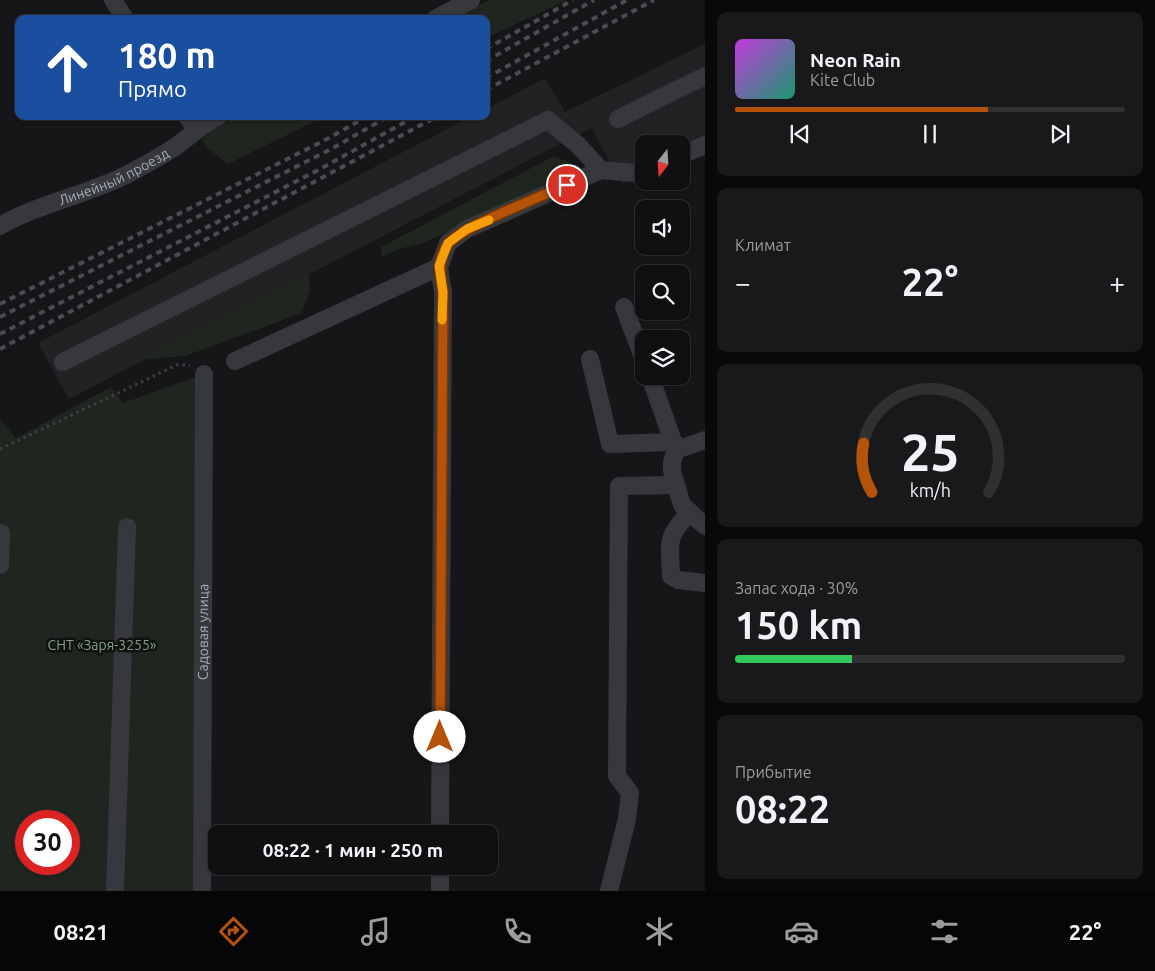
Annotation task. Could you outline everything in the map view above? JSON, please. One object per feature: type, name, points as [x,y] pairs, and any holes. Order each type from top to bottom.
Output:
[{"type":"street","points":[[113,0],[122,15]]},
{"type":"street","points":[[443,15],[471,0]]},
{"type":"street","points":[[618,119],[705,76]]},
{"type":"street","points":[[63,362],[548,120],[578,146],[600,170]]},
{"type":"street","name":"Линейный проезд","points":[[0,226],[24,214],[78,196],[128,174],[172,149],[191,123]]},
{"type":"street","points":[[690,151],[705,145]]},
{"type":"street","points":[[440,825],[443,292],[439,266],[448,243],[467,229],[600,170],[635,173]]},
{"type":"street","points":[[235,361],[439,266]]},
{"type":"street","points":[[624,307],[635,336]]},
{"type":"street","points":[[590,359],[610,444],[675,446],[705,440]]},
{"type":"street","name":"Садовая улица","points":[[202,891],[204,374]]},
{"type":"street","points":[[653,385],[675,446],[672,462],[675,485],[682,505],[705,526]]},
{"type":"street","points":[[609,891],[627,819],[630,793],[617,776],[619,486],[675,485]]},
{"type":"street","points":[[690,512],[676,526],[671,539],[671,576],[678,580],[705,583]]},
{"type":"street","points":[[115,891],[127,527]]},
{"type":"street","points":[[0,564],[1,533]]},
{"type":"street","points":[[440,875],[440,891]]},
{"type":"path","points":[[0,449],[177,365],[193,365],[204,374]]},
{"type":"shaded area","points":[[705,44],[705,144],[690,151],[690,135],[635,135],[635,178],[623,184],[591,128],[69,399],[38,343],[464,120],[490,120],[490,107],[545,78],[565,112]]},
{"type":"green space","points":[[489,0],[567,0],[490,36],[490,15],[460,15]]},
{"type":"green space","points":[[231,120],[317,120],[228,164],[209,149],[202,140],[210,131]]},
{"type":"green space","points":[[554,156],[583,168],[424,243],[399,249],[382,257],[381,247]]},
{"type":"green space","points":[[309,274],[310,290],[302,313],[185,356],[138,360]]},
{"type":"green space","name":"СНТ «Заря-3255»","points":[[204,374],[202,891],[0,891],[0,419],[16,438],[111,387],[123,403]]},
{"type":"railway","points":[[490,47],[573,0]]},
{"type":"railway","points":[[490,59],[594,0]]},
{"type":"railway","points":[[490,76],[627,0]]},
{"type":"railway","points":[[490,88],[654,0]]},
{"type":"railway","points":[[0,304],[327,139],[361,120]]},
{"type":"railway","points":[[0,317],[333,148],[382,120]]},
{"type":"railway","points":[[0,334],[322,168],[409,120]]},
{"type":"railway","points":[[0,349],[430,120]]},
{"type":"slow traffic","points":[[442,320],[443,292],[439,266],[448,243],[467,229],[489,220]]},
{"type":"route","points":[[440,737],[443,292],[439,266],[448,243],[467,229],[567,185]]}]
